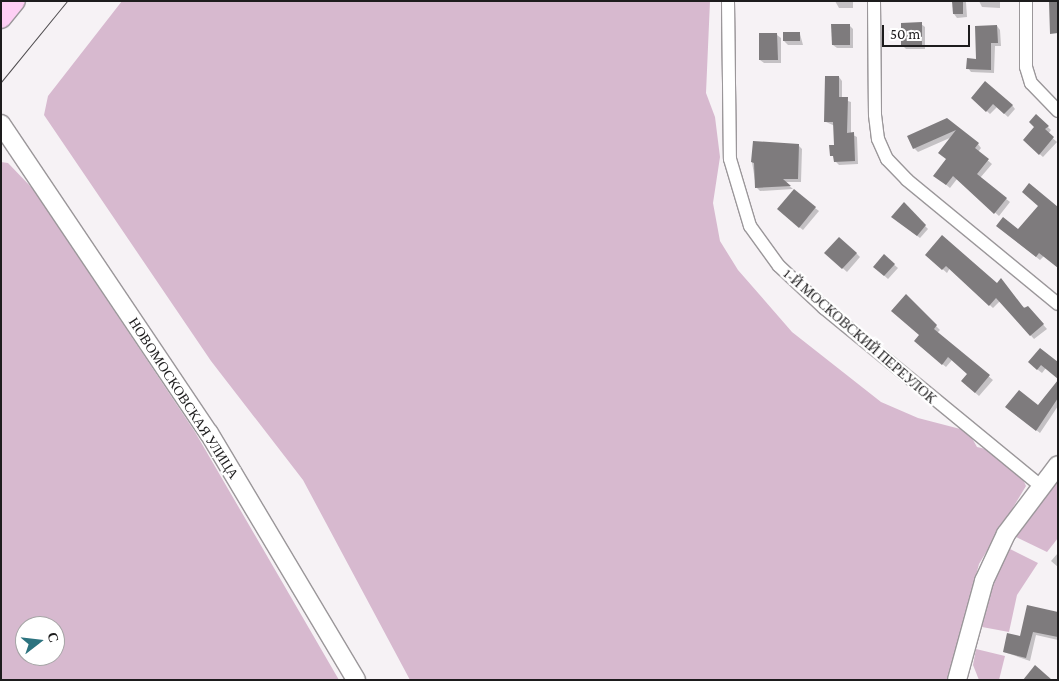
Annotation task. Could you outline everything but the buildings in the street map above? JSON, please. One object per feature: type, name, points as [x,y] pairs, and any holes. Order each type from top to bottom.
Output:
[{"type":"main road","points":[[1,18],[15,1]]},
{"type":"street","name":"1-Й МОСКОВСКИЙ ПЕРЕУЛОК","points":[[728,1],[730,159],[750,226],[778,266],[824,308],[1041,486]]},
{"type":"street","points":[[874,1],[875,115],[878,139],[887,159],[907,180],[1058,304]]},
{"type":"street","points":[[1026,1],[1029,75],[1044,99],[1058,111]]},
{"type":"street","name":"НОВОМОСКОВСКАЯ УЛИЦА","points":[[1,124],[209,433],[356,680]]},
{"type":"street","points":[[957,680],[984,581],[1006,534],[1058,465]]},
{"type":"shaded area","points":[[122,1],[710,1],[706,93],[715,117],[720,157],[713,203],[720,241],[738,270],[792,332],[881,402],[918,418],[968,431],[977,447],[990,450],[1021,475],[1026,486],[979,564],[948,680],[410,680],[303,480],[211,361],[44,115],[48,96]]},
{"type":"shaded area","points":[[1,162],[8,163],[33,189],[195,432],[339,680],[1,680]]},
{"type":"shaded area","points":[[1058,481],[1058,538],[1047,552],[1016,537]]},
{"type":"shaded area","points":[[1010,549],[1038,563],[1017,595],[1009,632],[982,627],[993,582]]},
{"type":"shaded area","points":[[976,649],[1005,656],[999,680],[979,680],[973,665]]},
{"type":"tram line","points":[[1,82],[67,1]]}]
